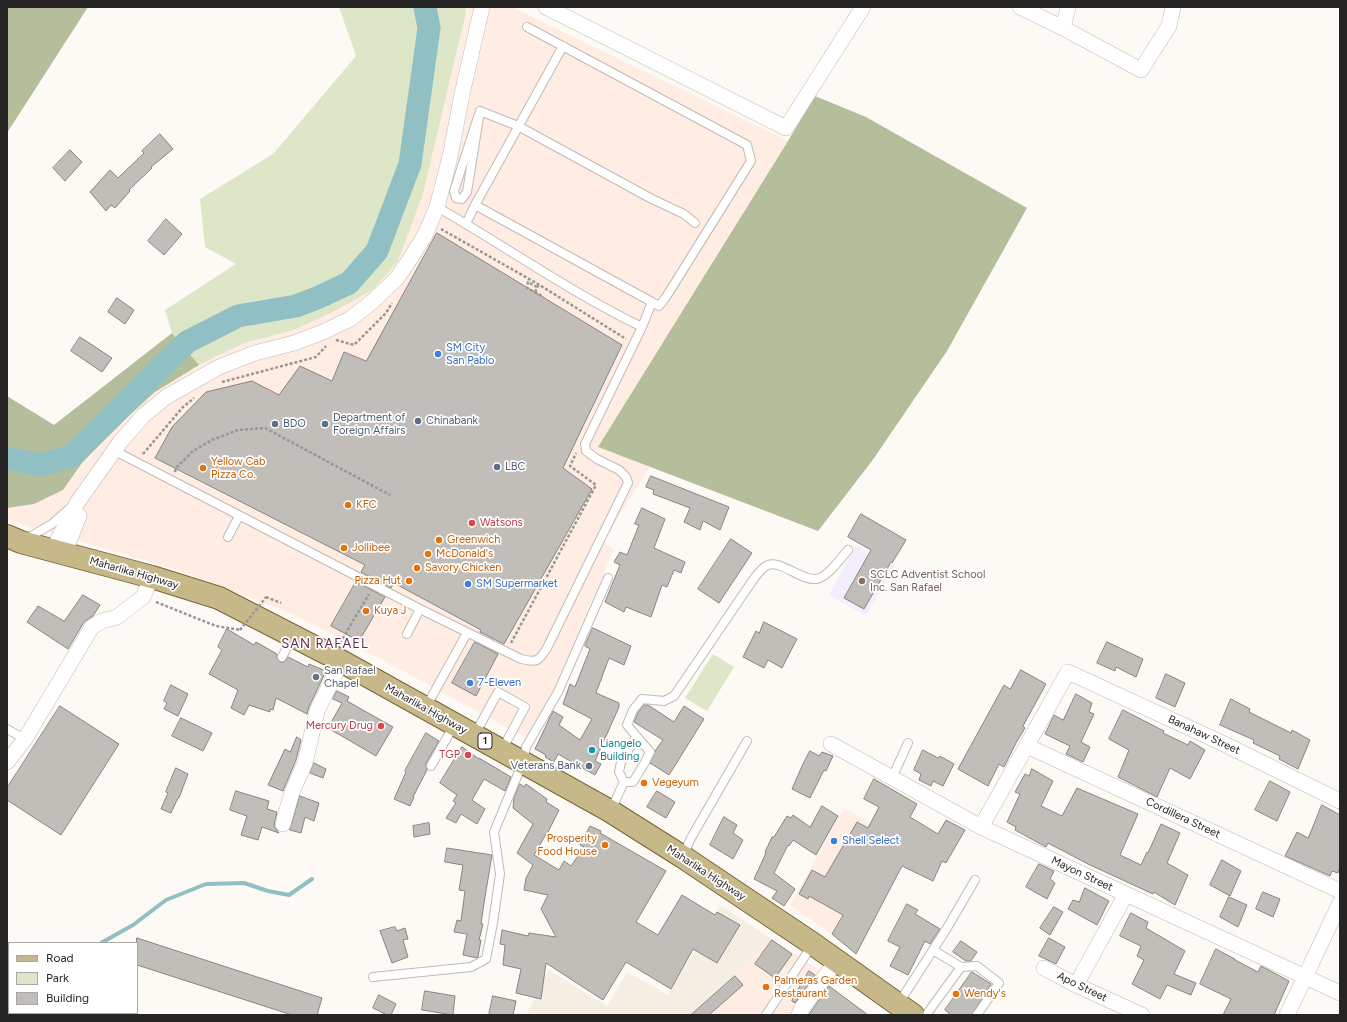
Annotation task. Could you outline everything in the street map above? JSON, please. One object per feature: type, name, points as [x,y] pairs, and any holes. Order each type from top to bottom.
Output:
[{"type":"main road","name":"Maharlika Highway","points":[[14,539],[152,577],[219,598],[337,659],[610,811],[683,857],[813,944],[906,1010]]},
{"type":"street","points":[[58,552],[77,503],[90,484],[121,441],[144,415],[166,397],[219,367],[255,353],[294,344],[323,332],[350,318],[366,306],[397,278],[425,235],[437,207],[450,157],[462,94],[482,7]]},
{"type":"street","points":[[546,7],[786,128],[863,7]]},
{"type":"street","points":[[1020,7],[1063,28],[1141,70],[1169,26],[1174,7]]},
{"type":"street","points":[[1063,28],[1068,7]]},
{"type":"street","points":[[58,552],[86,500],[90,484]]},
{"type":"street","points":[[7,762],[25,739],[92,627],[102,621],[117,617],[143,597],[152,577]]},
{"type":"street","points":[[283,824],[292,792],[305,763],[317,711],[337,659]]},
{"type":"street","name":"Banahaw Street","points":[[1027,746],[1068,672],[1220,742],[1340,801]]},
{"type":"street","name":"Mayon Street","points":[[831,744],[981,827],[1340,993]]},
{"type":"street","points":[[981,827],[1027,746]]},
{"type":"street","name":"Cordillera Street","points":[[1027,746],[1340,891]]},
{"type":"street","points":[[1076,985],[1126,894]]},
{"type":"street","points":[[1286,1015],[1340,903]]},
{"type":"street","points":[[799,1015],[802,1008],[836,960]]},
{"type":"street","name":"Apo Street","points":[[1044,968],[1076,985],[1142,1015]]},
{"type":"lane","points":[[476,205],[659,306],[751,161],[747,145],[527,27]]},
{"type":"lane","points":[[466,224],[562,46]]},
{"type":"lane","points":[[480,110],[518,126],[652,199],[684,214],[696,223]]},
{"type":"lane","points":[[480,110],[477,138],[470,170],[468,192],[462,199],[456,198],[454,191],[480,110]]},
{"type":"lane","points":[[437,207],[544,273],[621,318],[642,327]]},
{"type":"lane","points":[[115,451],[467,633],[521,659],[532,662],[540,659],[547,648],[628,483],[626,476],[619,470],[597,459],[586,451],[585,444],[642,327],[652,302]]},
{"type":"lane","points":[[14,539],[52,524],[77,503]]},
{"type":"lane","points":[[228,537],[239,516]]},
{"type":"lane","points":[[624,782],[633,782],[650,752],[645,744],[636,737],[627,725],[633,710],[642,699],[664,701],[674,696],[755,577],[766,565],[775,564],[807,577],[816,579],[832,569],[848,550]]},
{"type":"lane","points":[[373,977],[471,967],[486,959],[500,874],[494,832],[523,762],[526,746],[558,692],[608,578]]},
{"type":"lane","points":[[406,634],[420,609]]},
{"type":"lane","points":[[425,708],[467,633]]},
{"type":"lane","points":[[282,657],[293,637]]},
{"type":"lane","points":[[474,735],[498,692],[512,699],[525,707],[502,750]]},
{"type":"lane","points":[[431,766],[454,724]]},
{"type":"lane","points":[[7,729],[25,739]]},
{"type":"lane","points":[[624,782],[619,772],[621,762],[636,737]]},
{"type":"lane","points":[[683,857],[691,838],[747,741]]},
{"type":"lane","points":[[892,778],[908,743]]},
{"type":"lane","points":[[610,811],[624,782]]},
{"type":"lane","points":[[906,1010],[933,950],[975,880]]},
{"type":"lane","points":[[766,1015],[813,944]]},
{"type":"lane","points":[[933,950],[960,967],[977,966],[999,983],[977,1015]]},
{"type":"lane","points":[[926,1015],[960,967]]},
{"type":"lane","points":[[775,1002],[776,1015]]},
{"type":"path","points":[[438,227],[538,284],[628,340]]},
{"type":"path","points":[[535,292],[544,297]]},
{"type":"path","points":[[332,339],[354,346],[386,313],[394,299]]},
{"type":"path","points":[[217,384],[316,357],[328,344]]},
{"type":"path","points":[[143,454],[183,407],[200,394]]},
{"type":"path","points":[[174,472],[176,468],[193,451],[212,440],[238,430],[265,428],[390,496]]},
{"type":"path","points":[[508,648],[596,486],[570,466],[577,452]]},
{"type":"path","points":[[168,469],[181,476]]},
{"type":"path","points":[[337,659],[374,584]]},
{"type":"path","points":[[143,597],[216,626],[240,630],[266,597],[281,603]]},
{"type":"shaded area","name":"SM City San Pablo","points":[[468,7],[512,7],[788,141],[598,447],[650,467],[603,541],[614,550],[553,690],[526,738],[379,658],[285,611],[178,570],[7,520],[7,508],[34,504],[63,490],[82,463],[111,432],[155,392],[199,365],[244,343],[291,331],[423,194]]},
{"type":"shaded area","name":"SCLC Adventist School Inc. San Rafael","points":[[856,545],[895,566],[866,616],[829,595]]},
{"type":"shaded area","points":[[844,808],[886,833],[831,934],[790,905]]},
{"type":"shaded area","points":[[721,905],[770,938],[739,971],[689,1015],[526,1015],[549,970],[607,1006],[627,972],[668,995]]},
{"type":"shaded area","name":"Palmeras Garden Restaurant","points":[[770,938],[821,971],[795,1015],[689,1015],[739,971]]},
{"type":"green space","points":[[7,7],[88,7],[7,133]]},
{"type":"green space","points":[[339,7],[466,7],[466,13],[423,194],[398,261],[372,290],[335,311],[291,331],[244,343],[199,365],[172,333],[165,310],[236,264],[205,247],[200,199],[273,154],[356,56]]},
{"type":"green space","points":[[815,96],[866,117],[1027,208],[947,351],[872,461],[818,531],[598,447]]},
{"type":"green space","points":[[172,333],[199,365],[155,392],[111,432],[82,463],[63,490],[34,504],[7,508],[7,396],[54,425]]},
{"type":"green space","points":[[713,654],[734,667],[707,711],[685,698]]},
{"type":"building","points":[[160,134],[173,149],[151,167],[152,168],[129,190],[130,191],[115,208],[111,205],[106,211],[90,192],[110,170],[118,178],[144,153],[142,151]]},
{"type":"building","points":[[70,150],[82,162],[65,181],[53,168]]},
{"type":"building","points":[[166,219],[182,234],[164,255],[148,241]]},
{"type":"building","points":[[437,233],[622,345],[563,468],[592,489],[504,644],[394,583],[391,588],[361,572],[365,565],[155,458],[172,427],[206,392],[252,381],[279,395],[300,366],[332,381],[344,352],[366,361]]},
{"type":"building","points":[[117,298],[134,310],[125,324],[108,312]]},
{"type":"building","points":[[80,337],[112,358],[102,372],[71,351]]},
{"type":"building","points":[[651,476],[729,507],[720,530],[703,521],[700,530],[684,522],[690,508],[653,494],[654,490],[646,487]]},
{"type":"building","points":[[642,508],[665,519],[654,548],[685,562],[681,573],[674,570],[667,587],[662,585],[651,617],[626,607],[624,612],[605,602],[620,565],[614,562],[620,552],[627,555],[639,525],[635,524]]},
{"type":"building","points":[[861,514],[906,540],[892,563],[891,562],[864,609],[844,598],[871,550],[848,537]]},
{"type":"building","points":[[731,539],[752,553],[719,603],[698,589]]},
{"type":"building","points":[[356,582],[385,597],[359,641],[331,626]]},
{"type":"building","points":[[83,595],[100,605],[93,616],[84,622],[68,649],[27,622],[38,606],[64,621]]},
{"type":"building","points":[[764,622],[797,639],[782,668],[768,660],[764,668],[743,657],[756,631],[759,633]]},
{"type":"building","points":[[593,628],[631,646],[624,665],[609,658],[596,693],[619,703],[619,707],[595,761],[601,764],[595,775],[558,754],[554,762],[545,757],[546,755],[535,749],[553,711],[563,717],[559,725],[580,740],[592,719],[563,704],[570,684],[575,687],[590,649],[585,646]]},
{"type":"building","points":[[227,629],[254,645],[256,642],[277,654],[277,658],[280,662],[284,662],[288,657],[308,667],[309,664],[326,671],[307,714],[276,698],[273,710],[270,709],[270,712],[249,705],[244,715],[231,708],[238,690],[209,674],[222,650],[218,647]]},
{"type":"building","points":[[475,642],[498,654],[476,696],[452,683]]},
{"type":"building","points":[[1107,642],[1143,659],[1136,677],[1116,667],[1115,671],[1097,663]]},
{"type":"building","points":[[1021,670],[1046,684],[1023,726],[1025,728],[1004,767],[999,764],[988,786],[958,769],[1004,685],[1010,689]]},
{"type":"building","points":[[1166,674],[1185,683],[1175,707],[1156,698]]},
{"type":"building","points":[[171,685],[188,694],[178,716],[164,709],[167,703],[164,701]]},
{"type":"building","points":[[337,691],[349,697],[347,701],[393,727],[376,756],[328,728],[342,703],[333,699]]},
{"type":"building","points":[[1076,694],[1092,703],[1089,712],[1094,714],[1081,742],[1090,747],[1083,762],[1066,754],[1070,746],[1045,734],[1054,715],[1063,720]]},
{"type":"building","points":[[1231,699],[1250,709],[1249,712],[1291,733],[1292,730],[1310,740],[1298,769],[1279,759],[1280,756],[1253,743],[1254,740],[1220,725]]},
{"type":"building","points":[[644,705],[648,705],[674,722],[684,706],[704,719],[669,775],[650,763],[655,751],[663,740],[634,722]]},
{"type":"building","points":[[60,706],[119,744],[61,835],[7,800],[7,788]]},
{"type":"building","points":[[1123,710],[1164,731],[1163,733],[1188,745],[1190,741],[1205,750],[1190,779],[1170,768],[1157,797],[1118,777],[1129,750],[1109,739]]},
{"type":"building","points":[[181,718],[212,733],[203,751],[172,736]]},
{"type":"building","points":[[426,733],[439,741],[426,763],[427,770],[410,806],[394,799],[406,772],[405,771]]},
{"type":"building","points":[[297,737],[301,740],[296,760],[283,791],[268,785],[285,749],[290,752]]},
{"type":"building","points":[[462,747],[479,759],[511,777],[505,791],[484,779],[472,800],[485,809],[477,824],[461,814],[456,823],[446,818],[456,803],[453,801],[457,795],[440,783]]},
{"type":"building","points":[[923,750],[938,758],[940,756],[954,764],[943,786],[933,781],[931,786],[919,780],[921,774],[914,770]]},
{"type":"building","points":[[810,751],[819,756],[822,752],[833,756],[810,798],[792,789]]},
{"type":"building","points":[[314,763],[326,769],[323,778],[310,773]]},
{"type":"building","points":[[176,768],[188,774],[179,798],[171,813],[161,809]]},
{"type":"building","points":[[1032,769],[1053,781],[1041,806],[1062,816],[1077,788],[1138,814],[1120,855],[1141,865],[1161,824],[1180,833],[1167,863],[1188,875],[1175,905],[1154,892],[1153,894],[1088,864],[1048,843],[1046,847],[1015,830],[1016,827],[1007,822],[1020,794],[1015,792],[1025,774],[1029,776]]},
{"type":"building","points":[[874,779],[917,804],[910,817],[938,834],[946,820],[965,830],[946,863],[942,861],[933,881],[902,866],[856,954],[832,934],[843,915],[809,896],[808,899],[799,894],[812,870],[825,877],[857,822],[868,828],[879,807],[864,799]]},
{"type":"building","points":[[1270,781],[1290,792],[1277,821],[1255,810]]},
{"type":"building","points":[[520,784],[524,787],[526,784],[547,799],[546,802],[559,810],[534,855],[559,870],[564,861],[571,866],[584,847],[580,845],[590,826],[601,831],[600,833],[666,871],[636,922],[658,935],[682,895],[715,915],[717,912],[740,925],[717,963],[693,949],[671,989],[626,962],[603,1000],[546,963],[541,999],[516,993],[521,969],[503,965],[505,945],[500,944],[502,930],[528,936],[529,933],[556,937],[541,909],[548,895],[524,890],[526,878],[533,865],[517,853],[533,824],[513,808],[514,798]]},
{"type":"building","points":[[236,791],[269,801],[267,809],[277,812],[274,826],[279,833],[262,827],[258,840],[241,835],[247,816],[230,810]]},
{"type":"building","points":[[657,791],[675,802],[666,818],[647,807]]},
{"type":"building","points":[[300,796],[319,803],[314,821],[305,817],[301,833],[290,830]]},
{"type":"building","points":[[1322,805],[1340,815],[1340,867],[1338,873],[1332,871],[1330,876],[1285,856],[1297,832],[1308,838]]},
{"type":"building","points":[[822,806],[838,816],[816,855],[793,840],[789,846],[788,845],[774,873],[795,889],[784,906],[772,898],[777,891],[754,879],[772,837],[774,837],[787,816],[791,818],[793,815],[810,827]]},
{"type":"building","points":[[724,817],[737,825],[733,833],[743,840],[733,859],[710,845]]},
{"type":"building","points":[[429,823],[430,834],[414,837],[413,826]]},
{"type":"building","points":[[447,848],[492,855],[481,924],[483,924],[479,940],[481,940],[477,958],[463,955],[467,934],[454,932],[457,920],[461,921],[465,891],[459,890],[463,865],[445,862]]},
{"type":"building","points":[[1222,860],[1241,871],[1230,896],[1210,885]]},
{"type":"building","points":[[1039,864],[1054,871],[1050,879],[1055,883],[1047,899],[1026,887]]},
{"type":"building","points":[[1085,888],[1109,901],[1097,925],[1068,909],[1073,900],[1079,902]]},
{"type":"building","points":[[1263,892],[1280,899],[1273,917],[1256,909]]},
{"type":"building","points":[[1229,897],[1247,905],[1238,927],[1220,917]]},
{"type":"building","points":[[907,904],[918,910],[915,914],[940,929],[930,944],[925,941],[908,975],[890,966],[900,947],[888,941]]},
{"type":"building","points":[[1054,907],[1063,912],[1050,935],[1040,928]]},
{"type":"building","points":[[1131,913],[1148,922],[1146,928],[1185,951],[1174,974],[1196,983],[1191,995],[1167,985],[1160,999],[1132,984],[1144,960],[1137,956],[1141,946],[1120,936]]},
{"type":"building","points":[[395,927],[397,931],[405,928],[408,939],[403,940],[408,957],[392,963],[380,931]]},
{"type":"building","points":[[137,938],[322,998],[317,1015],[292,1015],[138,965]]},
{"type":"building","points":[[1049,938],[1065,947],[1056,964],[1039,956]]},
{"type":"building","points":[[772,940],[792,954],[775,978],[755,964]]},
{"type":"building","points":[[961,941],[977,952],[971,961],[966,961],[953,952]]},
{"type":"building","points":[[1216,949],[1258,972],[1261,966],[1289,981],[1274,1015],[1223,1015],[1231,999],[1200,984]]},
{"type":"building","points":[[809,971],[815,975],[795,1003],[792,1001]]},
{"type":"building","points":[[972,972],[991,984],[972,1015],[951,1015],[945,1010]]},
{"type":"building","points":[[735,976],[743,985],[709,1015],[691,1015]]},
{"type":"building","points":[[829,986],[868,1015],[809,1015]]},
{"type":"building","points":[[425,991],[455,996],[453,1015],[422,1010]]},
{"type":"building","points":[[379,995],[396,1004],[391,1015],[387,1015],[373,1008]]},
{"type":"building","points":[[493,996],[516,1001],[513,1015],[489,1015]]},
{"type":"waterway","points":[[7,458],[40,465],[72,456],[187,342],[238,316],[296,306],[349,283],[377,251],[410,164],[429,28],[425,7]]},
{"type":"waterway","points":[[103,942],[133,925],[166,900],[206,884],[244,883],[268,891],[289,895],[312,879]]},
{"type":"place","name":"SM City San Pablo","points":[[438,354]]},
{"type":"place","name":"Chinabank","points":[[418,421]]},
{"type":"place","name":"BDO","points":[[275,424]]},
{"type":"place","name":"Department of Foreign Affairs","points":[[325,424]]},
{"type":"place","name":"LBC","points":[[497,467]]},
{"type":"place","name":"Yellow Cab Pizza Co.","points":[[203,468]]},
{"type":"place","name":"KFC","points":[[348,505]]},
{"type":"place","name":"Watsons","points":[[472,523]]},
{"type":"place","name":"Greenwich","points":[[439,540]]},
{"type":"place","name":"Jollibee","points":[[344,548]]},
{"type":"place","name":"McDonald's","points":[[428,554]]},
{"type":"place","name":"Savory Chicken","points":[[417,568]]},
{"type":"place","name":"Pizza Hut","points":[[409,581]]},
{"type":"place","name":"SCLC Adventist School Inc. San Rafael","points":[[862,581]]},
{"type":"place","name":"SM Supermarket","points":[[468,584]]},
{"type":"place","name":"Kuya J","points":[[366,611]]},
{"type":"place","name":"San Rafael Chapel","points":[[316,677]]},
{"type":"place","name":"7-Eleven","points":[[470,683]]},
{"type":"place","name":"Mercury Drug","points":[[381,726]]},
{"type":"place","name":"Liangelo Building","points":[[592,750]]},
{"type":"place","name":"TGP","points":[[468,755]]},
{"type":"place","name":"Veterans Bank","points":[[589,766]]},
{"type":"place","name":"Vegeyum","points":[[644,783]]},
{"type":"place","name":"Shell Select","points":[[834,841]]},
{"type":"place","name":"Prosperity Food House","points":[[605,845]]},
{"type":"place","name":"Palmeras Garden Restaurant","points":[[766,987]]},
{"type":"place","name":"Wendy's","points":[[956,994]]},
{"type":"district","name":"SAN RAFAEL","points":[[325,644]]}]
